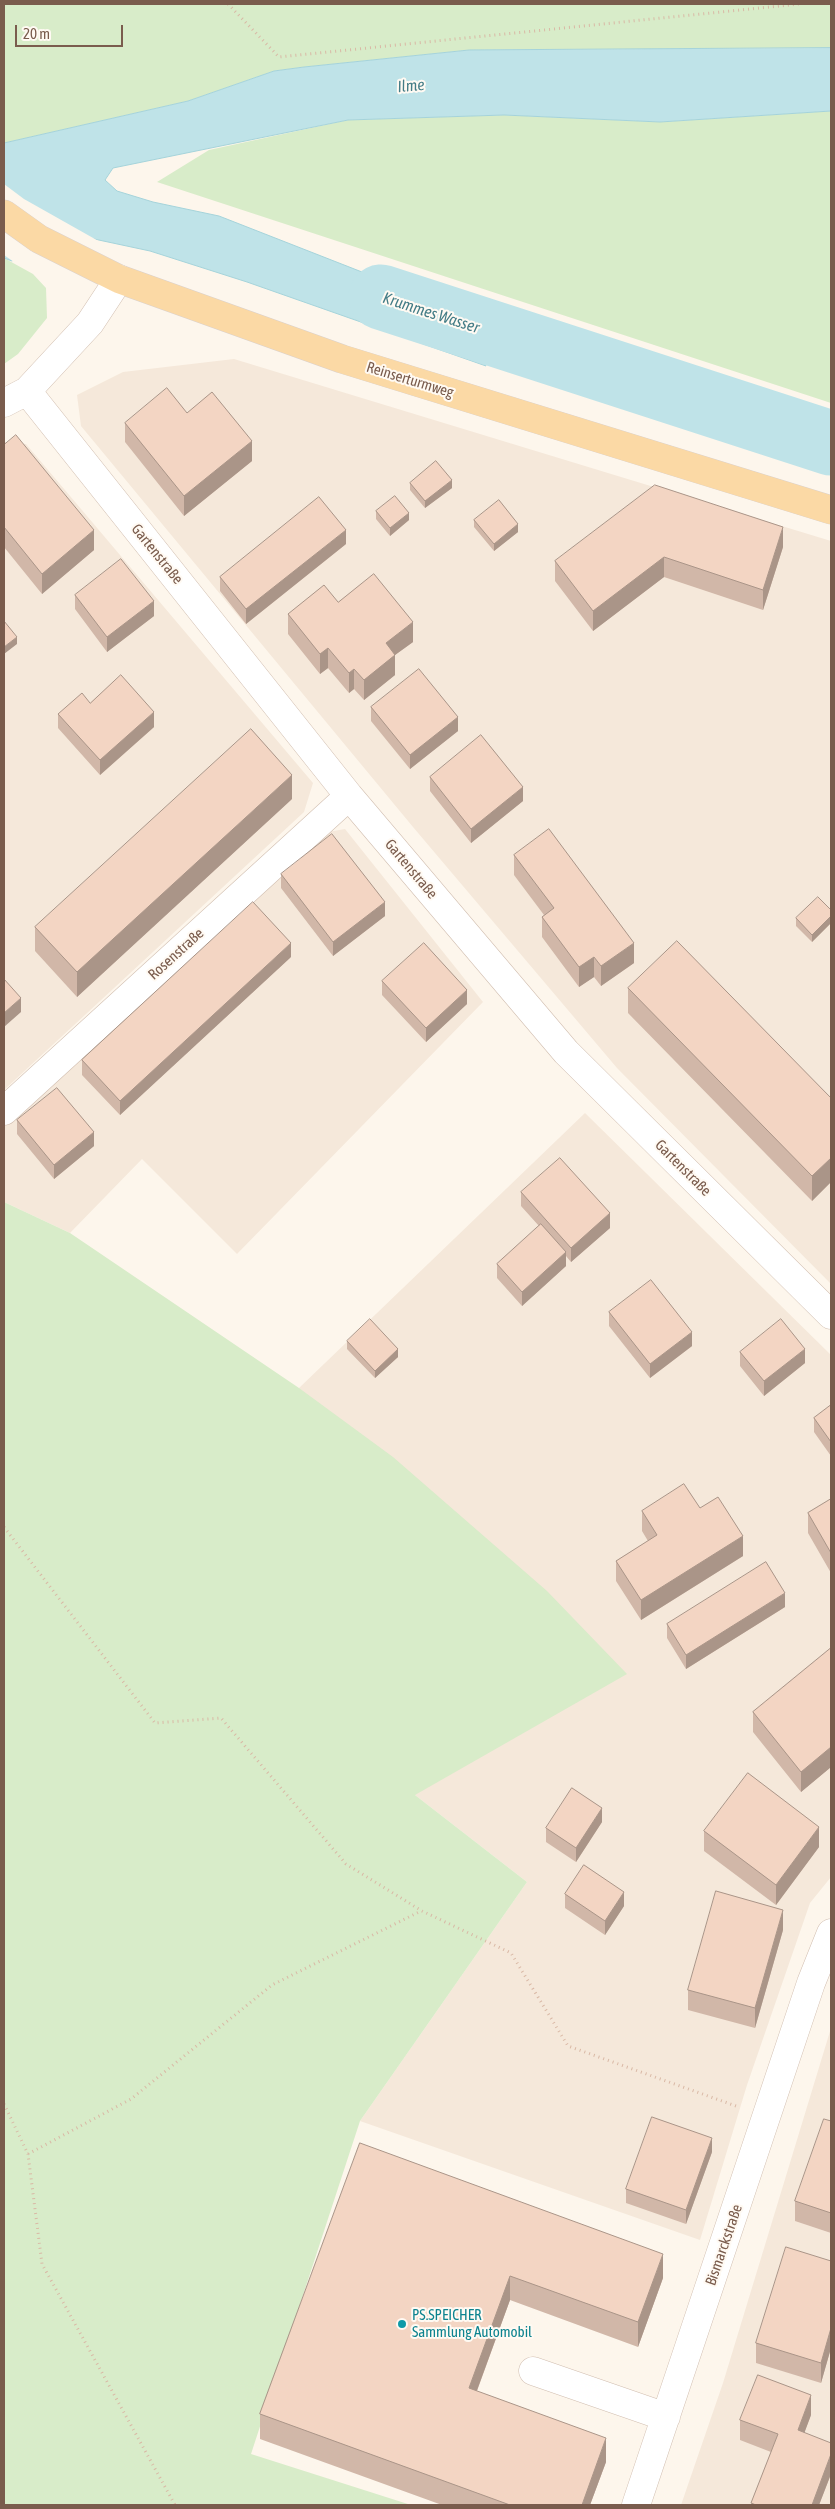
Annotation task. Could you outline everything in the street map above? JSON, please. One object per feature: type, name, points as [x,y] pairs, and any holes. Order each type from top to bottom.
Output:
[{"type":"main road","name":"Reinserturmweg","points":[[4,214],[39,238],[119,279],[342,359],[831,510]]},
{"type":"street","points":[[15,397],[90,323],[119,279]]},
{"type":"street","name":"Gartenstraße","points":[[15,397],[566,1052],[831,1315]]},
{"type":"street","name":"Rosenstraße","points":[[4,1112],[349,796]]},
{"type":"street","name":"Bismarckstraße","points":[[636,2505],[768,2117],[811,1983],[831,1933]]},
{"type":"street","points":[[534,2371],[666,2418]]},
{"type":"path","points":[[228,4],[279,57],[799,4]]},
{"type":"path","points":[[4,1526],[155,1723],[221,1718],[346,1864],[422,1911],[511,1953],[568,2046],[768,2117]]},
{"type":"path","points":[[28,2154],[131,2099],[272,1986],[422,1911]]},
{"type":"path","points":[[4,2104],[28,2154],[42,2264],[175,2505]]},
{"type":"shaded area","points":[[234,359],[831,541],[831,1284],[617,1068],[413,827],[81,426],[77,395],[123,372]]},
{"type":"shaded area","points":[[4,442],[26,444],[313,783],[304,812],[4,1090]]},
{"type":"shaded area","points":[[345,829],[483,1002],[237,1254],[142,1159],[70,1233],[4,1202],[4,1126],[317,834]]},
{"type":"shaded area","points":[[585,1113],[831,1355],[831,1877],[810,1903],[747,2085],[700,2240],[360,2121],[527,1882],[415,1795],[299,1388]]},
{"type":"shaded area","points":[[831,2028],[831,2505],[681,2505],[723,2383]]},
{"type":"green space","points":[[4,4],[831,4],[831,48],[469,50],[304,67],[274,71],[188,101],[4,143]]},
{"type":"green space","points":[[831,111],[831,403],[157,182],[209,150],[348,120],[504,115],[660,122]]},
{"type":"green space","points":[[4,258],[33,274],[46,288],[47,318],[18,354],[4,364]]},
{"type":"green space","points":[[4,1202],[70,1233],[299,1388],[393,1457],[547,1591],[627,1674],[415,1795],[527,1882],[360,2121],[251,2454],[411,2505],[4,2505]]},
{"type":"water","name":"Ilme","points":[[831,48],[831,111],[660,122],[504,115],[348,120],[113,168],[105,180],[117,191],[153,202],[219,216],[459,310],[486,366],[247,282],[150,251],[94,239],[20,255],[12,261],[4,258],[4,143],[188,101],[274,71],[469,50]]},
{"type":"pier","points":[[4,184],[24,199],[102,243],[94,242],[21,258],[14,262],[4,255]]},
{"type":"building","points":[[167,388],[187,413],[212,392],[252,441],[184,496],[125,423]]},
{"type":"building","points":[[16,435],[94,530],[42,574],[4,527],[4,445]]},
{"type":"building","points":[[436,461],[452,480],[425,501],[410,483]]},
{"type":"building","points":[[655,485],[783,527],[763,590],[664,557],[593,611],[555,561]]},
{"type":"building","points":[[395,496],[409,513],[390,528],[376,511]]},
{"type":"building","points":[[319,497],[346,530],[246,609],[220,577]]},
{"type":"building","points":[[499,500],[518,524],[494,544],[474,520]]},
{"type":"building","points":[[121,559],[154,601],[107,637],[75,595]]},
{"type":"building","points":[[374,574],[413,622],[386,643],[395,655],[364,680],[354,669],[349,673],[328,648],[320,654],[288,614],[324,585],[338,602]]},
{"type":"building","points":[[4,621],[17,637],[4,647]]},
{"type":"building","points":[[419,669],[458,717],[410,755],[371,707]]},
{"type":"building","points":[[121,675],[154,712],[100,760],[58,714],[82,693],[90,703]]},
{"type":"building","points":[[251,729],[292,775],[77,972],[35,927]]},
{"type":"building","points":[[481,735],[523,787],[471,829],[430,777]]},
{"type":"building","points":[[549,829],[634,943],[601,966],[594,957],[579,967],[542,917],[554,908],[514,855]]},
{"type":"building","points":[[332,834],[385,902],[333,942],[281,874]]},
{"type":"building","points":[[818,897],[831,910],[831,916],[812,935],[796,918]]},
{"type":"building","points":[[253,902],[291,943],[120,1101],[82,1060]]},
{"type":"building","points":[[677,941],[831,1098],[831,1158],[812,1176],[628,988]]},
{"type":"building","points":[[424,943],[467,990],[426,1028],[382,981]]},
{"type":"building","points":[[4,979],[21,998],[4,1013]]},
{"type":"building","points":[[57,1088],[94,1132],[54,1165],[17,1120]]},
{"type":"building","points":[[560,1158],[610,1213],[571,1248],[521,1192]]},
{"type":"building","points":[[541,1224],[566,1252],[522,1292],[497,1264]]},
{"type":"building","points":[[651,1280],[692,1332],[650,1364],[609,1312]]},
{"type":"building","points":[[370,1319],[398,1349],[375,1371],[347,1341]]},
{"type":"building","points":[[781,1319],[805,1349],[764,1381],[740,1352]]},
{"type":"building","points":[[831,1405],[831,1442],[814,1418]]},
{"type":"building","points":[[684,1484],[700,1508],[718,1497],[743,1536],[641,1600],[616,1561],[657,1535],[642,1511]]},
{"type":"building","points":[[831,1499],[831,1553],[808,1513]]},
{"type":"building","points":[[766,1562],[785,1593],[686,1655],[667,1624]]},
{"type":"building","points":[[831,1648],[831,1747],[801,1772],[753,1712]]},
{"type":"building","points":[[748,1773],[819,1827],[776,1885],[704,1831]]},
{"type":"building","points":[[572,1788],[602,1808],[576,1848],[546,1828]]},
{"type":"building","points":[[584,1865],[624,1892],[605,1921],[565,1894]]},
{"type":"building","points":[[716,1891],[783,1910],[755,2008],[688,1990]]},
{"type":"building","points":[[652,2117],[712,2138],[686,2210],[626,2189]]},
{"type":"building","points":[[824,2119],[831,2121],[831,2213],[795,2201]]},
{"type":"building","name":"PS.SPEICHER Sammlung Automobil","points":[[360,2143],[663,2254],[638,2322],[510,2276],[469,2388],[606,2438],[582,2505],[510,2505],[260,2414]]},
{"type":"building","points":[[786,2247],[831,2261],[831,2328],[821,2363],[756,2343]]},
{"type":"building","points":[[758,2375],[811,2395],[798,2430],[831,2443],[831,2454],[812,2505],[756,2505],[751,2503],[778,2434],[740,2420]]},
{"type":"waterway","name":"Krummes Wasser","points":[[381,297],[831,443]]},
{"type":"place","name":"PS.SPEICHER Sammlung Automobil","points":[[402,2324]]}]
